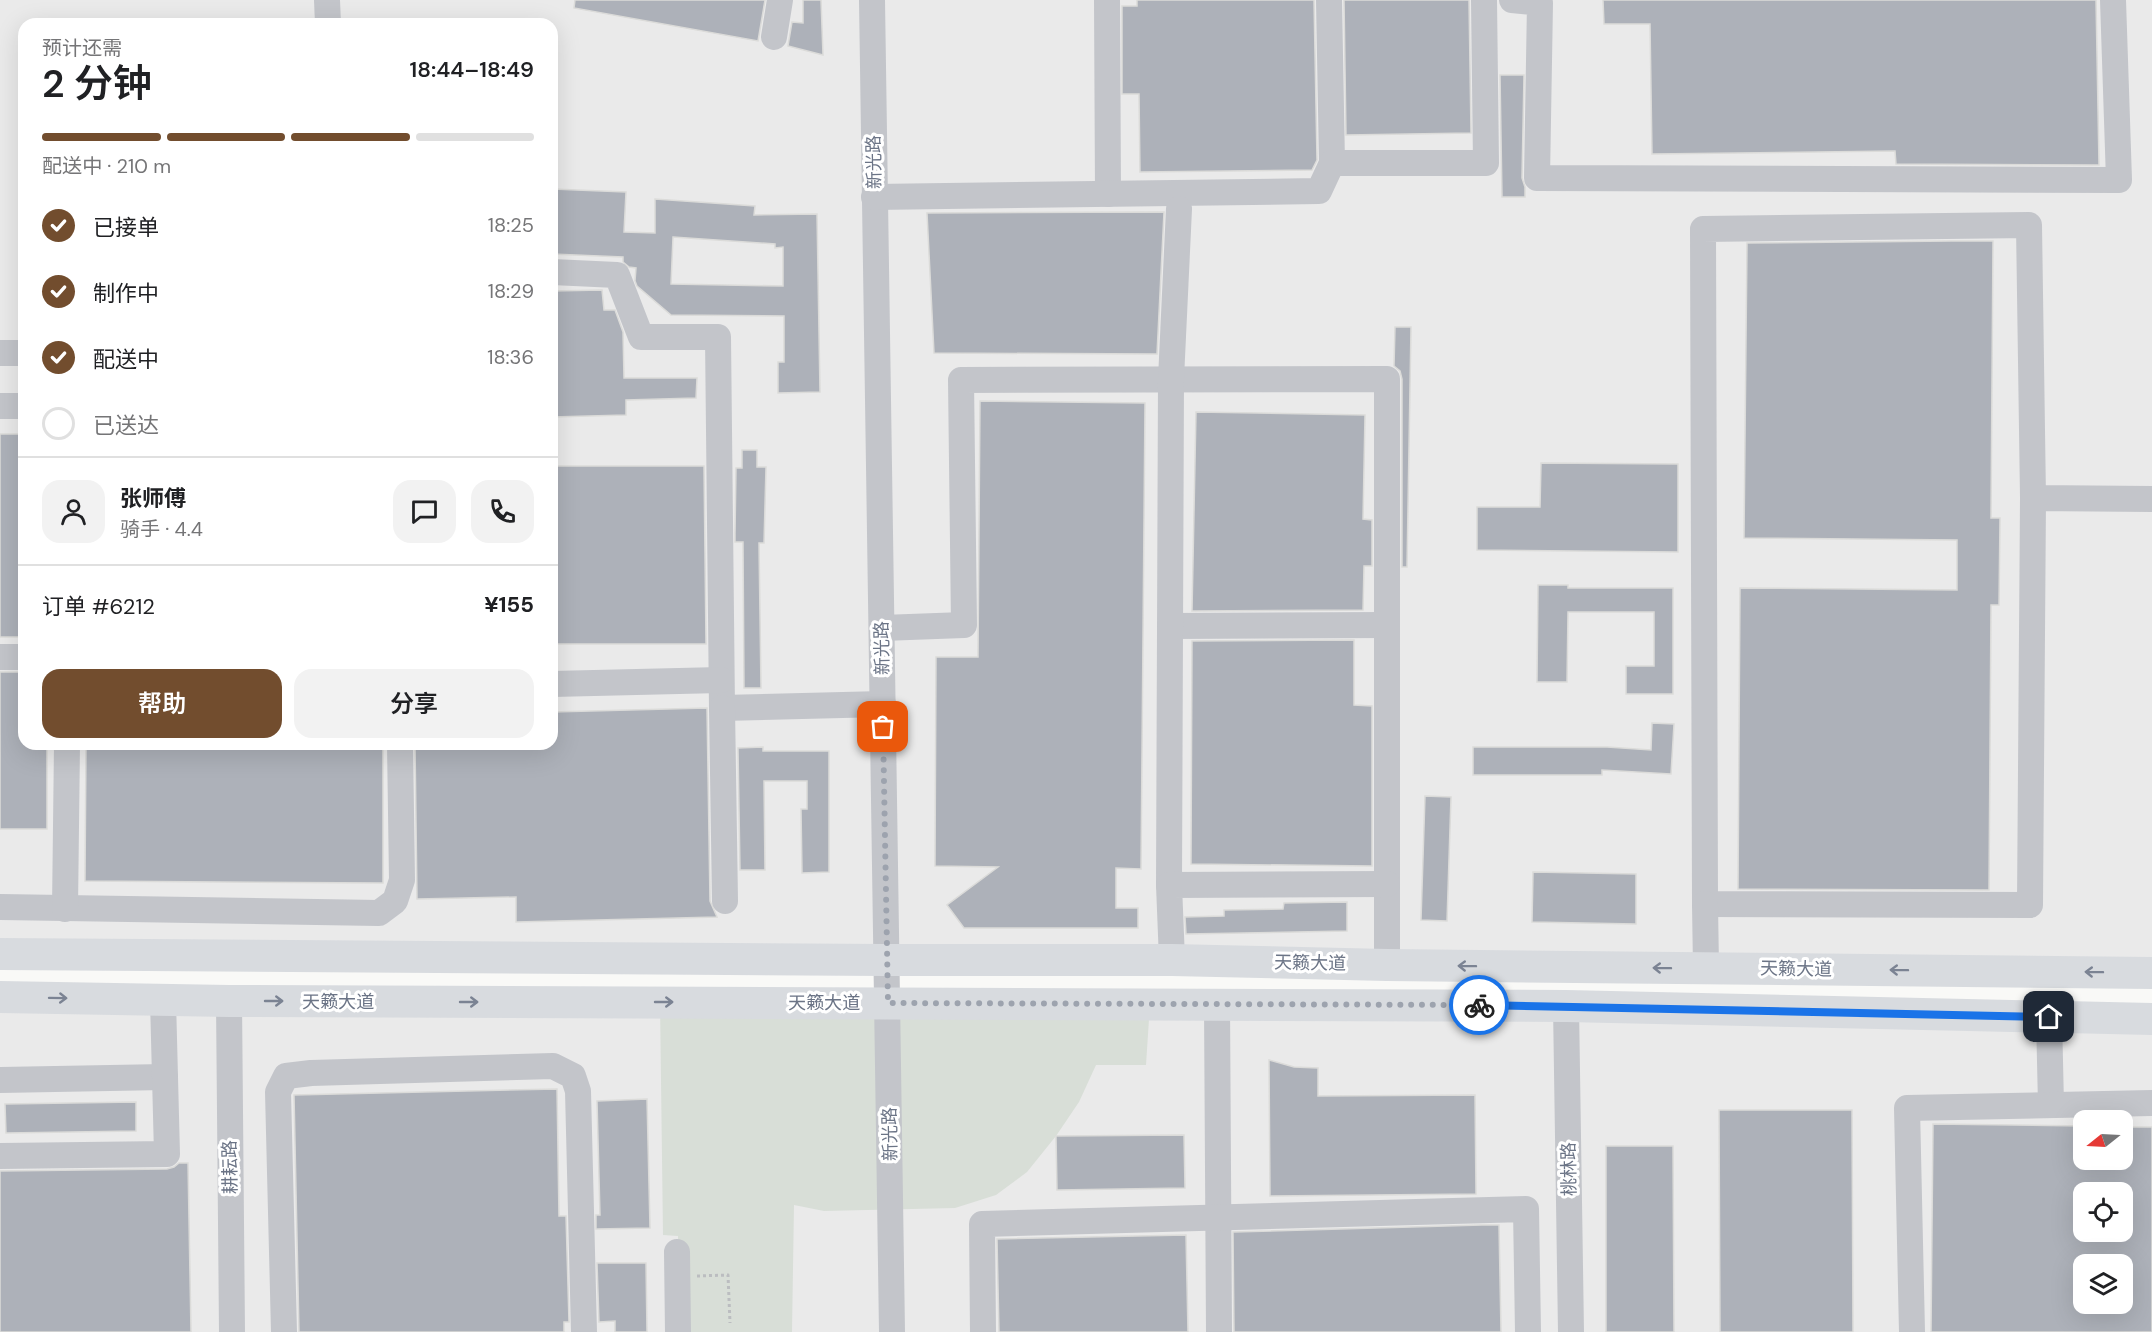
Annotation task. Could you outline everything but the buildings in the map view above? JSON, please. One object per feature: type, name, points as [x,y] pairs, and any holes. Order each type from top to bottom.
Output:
[{"type":"main road","name":"天籁大道","points":[[0,954],[1172,960],[1387,965],[2152,973]]},
{"type":"main road","name":"天籁大道","points":[[0,997],[229,1001],[1566,1006],[2152,1020]]},
{"type":"street","points":[[327,0],[328,18]]},
{"type":"street","points":[[774,38],[780,0]]},
{"type":"street","name":"新光路","points":[[872,0],[892,1332]]},
{"type":"street","points":[[1107,0],[1108,194]]},
{"type":"street","points":[[874,197],[1319,191],[1332,163],[1329,0]]},
{"type":"street","points":[[1332,163],[1486,163],[1484,0]]},
{"type":"street","points":[[1512,0],[1540,3],[1538,178],[2119,180],[2113,0]]},
{"type":"street","points":[[1172,960],[1169,885],[1171,380],[1179,209]]},
{"type":"street","points":[[1704,904],[2030,905],[2033,498],[2029,225],[1702,229],[1704,904],[1706,968]]},
{"type":"street","points":[[558,272],[616,275],[640,337],[717,337],[725,901]]},
{"type":"street","points":[[0,353],[18,353]]},
{"type":"street","points":[[882,628],[964,625],[961,380],[1387,379],[1387,965]]},
{"type":"street","points":[[0,406],[18,406]]},
{"type":"street","points":[[2033,498],[2152,499]]},
{"type":"street","points":[[1170,626],[1387,625]]},
{"type":"street","points":[[0,657],[18,657]]},
{"type":"street","points":[[558,684],[721,680]]},
{"type":"street","points":[[722,708],[883,704]]},
{"type":"street","points":[[65,909],[68,750]]},
{"type":"street","points":[[0,907],[379,914],[395,901],[402,880],[400,750]]},
{"type":"street","points":[[1169,885],[1387,884]]},
{"type":"street","points":[[0,1156],[167,1154],[163,1000]]},
{"type":"street","name":"耕耘路","points":[[229,1001],[232,1332]]},
{"type":"street","points":[[1217,1004],[1219,1332]]},
{"type":"street","name":"桃林路","points":[[1566,1006],[1570,1332]]},
{"type":"street","points":[[2049,1017],[2051,1105]]},
{"type":"street","points":[[284,1332],[278,1092],[286,1076],[311,1073],[553,1066],[573,1076],[578,1091],[584,1332]]},
{"type":"street","points":[[0,1080],[165,1077]]},
{"type":"street","points":[[1912,1332],[1907,1108],[2152,1103]]},
{"type":"street","points":[[983,1332],[982,1224],[1526,1209],[1528,1332]]},
{"type":"street","points":[[677,1252],[678,1332]]},
{"type":"path","points":[[677,1277],[728,1275],[730,1323]]},
{"type":"shaded area","points":[[0,0],[2152,0],[2152,973],[0,954]]},
{"type":"shaded area","points":[[0,997],[2152,1020],[2152,1332],[0,1332]]},
{"type":"shaded area","points":[[660,1002],[1150,1004],[1146,1065],[1096,1065],[1079,1102],[1056,1136],[1027,1172],[996,1195],[955,1208],[824,1211],[794,1205],[792,1332],[678,1332],[678,1236],[663,1235]]},
{"type":"way so far","points":[[883,727],[888,1003],[1479,1005]]},
{"type":"route","points":[[1479,1005],[2049,1017]]}]
